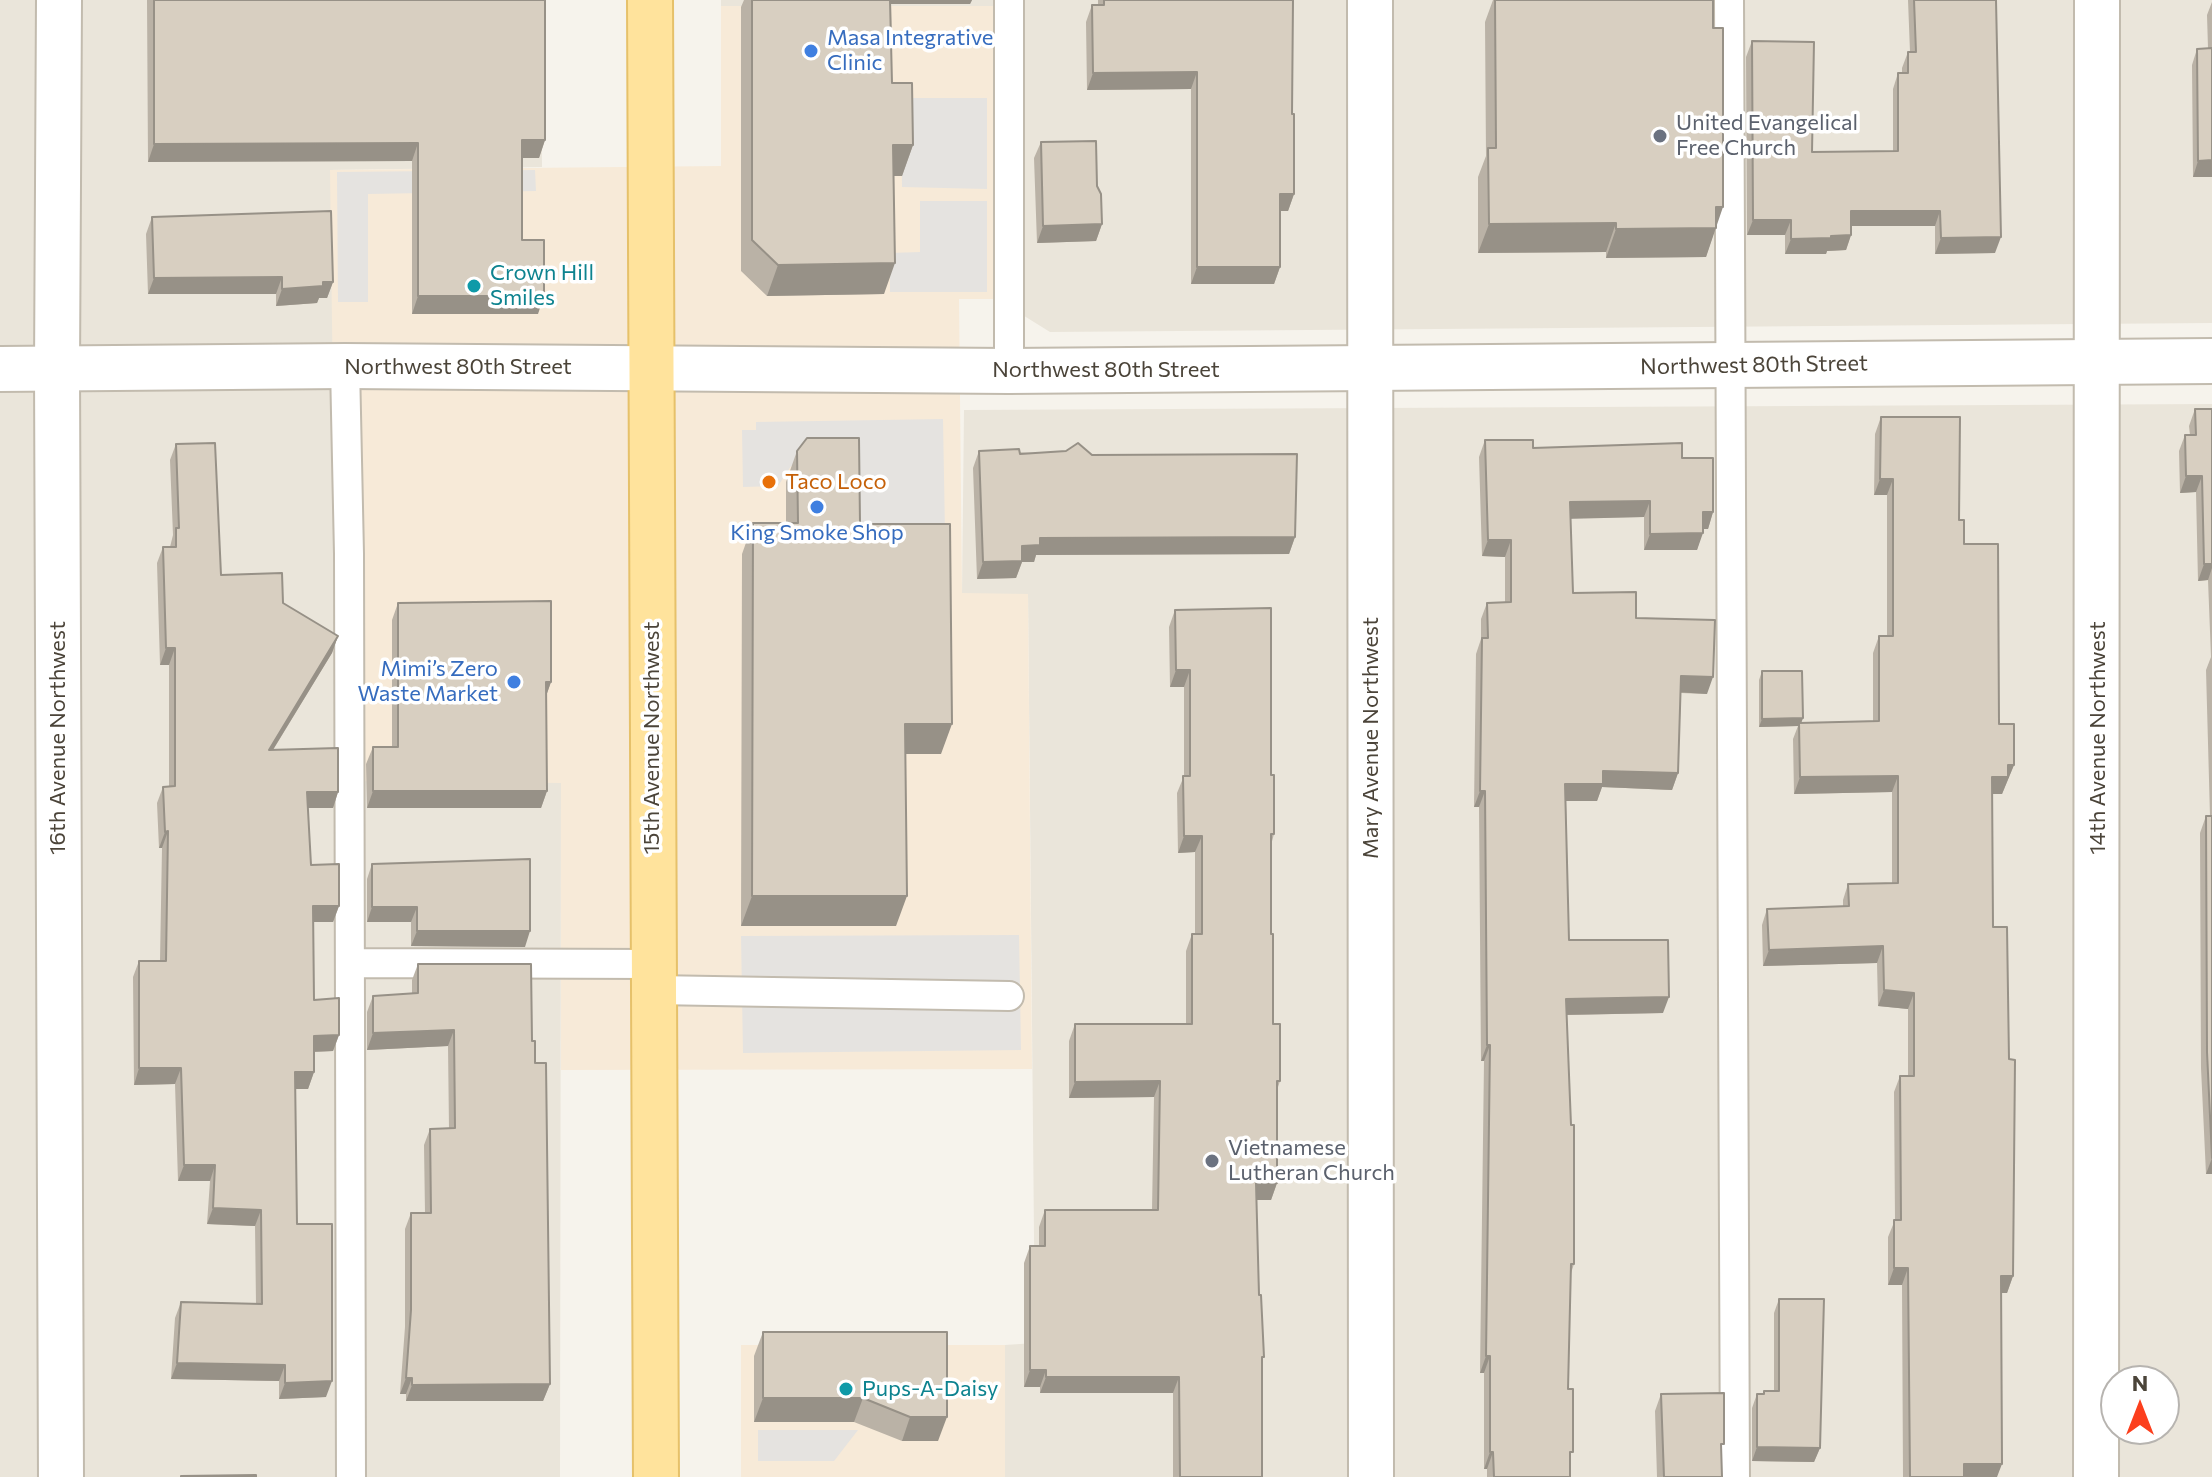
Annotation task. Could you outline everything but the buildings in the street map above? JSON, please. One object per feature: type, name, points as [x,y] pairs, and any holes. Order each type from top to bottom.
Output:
[{"type":"main road","name":"15th Avenue Northwest","points":[[650,0],[656,1477]]},
{"type":"street","name":"16th Avenue Northwest","points":[[59,0],[57,369],[61,1477]]},
{"type":"street","name":"Mary Avenue Northwest","points":[[1370,0],[1371,1477]]},
{"type":"street","name":"14th Avenue Northwest","points":[[2096,1477],[2097,0]]},
{"type":"street","name":"Northwest 80th Street","points":[[0,369],[345,366],[1009,371],[2212,361]]},
{"type":"lane","points":[[1009,0],[1009,371]]},
{"type":"lane","points":[[1729,0],[1735,1477]]},
{"type":"lane","points":[[345,366],[349,554],[351,1477]]},
{"type":"lane","points":[[350,963],[1009,996]]},
{"type":"shaded area","points":[[0,0],[541,0],[542,167],[330,170],[561,782],[560,1477],[0,1477]]},
{"type":"shaded area","points":[[721,0],[2212,0],[2212,323],[1050,332],[997,299],[994,6],[721,6]]},
{"type":"shaded area","points":[[721,6],[994,6],[997,299],[959,299],[962,593],[1028,594],[1032,1069],[561,1070],[561,783],[338,781],[330,170],[721,166]]},
{"type":"shaded area","points":[[901,98],[987,98],[987,189],[902,187]]},
{"type":"shaded area","points":[[535,170],[536,191],[368,194],[368,302],[338,302],[337,172]]},
{"type":"shaded area","points":[[920,201],[987,201],[987,292],[890,292],[890,253],[920,252]]},
{"type":"shaded area","points":[[2212,404],[2212,1477],[1005,1477],[1005,1345],[1035,1343],[1028,594],[962,594],[964,410]]},
{"type":"shaded area","points":[[943,419],[945,534],[855,536],[854,465],[791,466],[778,486],[743,487],[742,430],[756,430],[756,422]]},
{"type":"shaded area","points":[[1019,935],[1021,1050],[743,1053],[741,936]]},
{"type":"shaded area","points":[[741,1345],[1005,1345],[1005,1477],[741,1477]]},
{"type":"shaded area","points":[[758,1430],[858,1430],[834,1461],[758,1461]]},
{"type":"place","name":"Masa Integrative Clinic","points":[[811,51]]},
{"type":"place","name":"United Evangelical Free Church","points":[[1660,136]]},
{"type":"place","name":"Crown Hill Smiles","points":[[474,286]]},
{"type":"place","name":"Taco Loco","points":[[769,482]]},
{"type":"place","name":"King Smoke Shop","points":[[817,507]]},
{"type":"place","name":"Mimi’s Zero Waste Market","points":[[514,682]]},
{"type":"place","name":"Vietnamese Lutheran Church","points":[[1212,1161]]},
{"type":"place","name":"Pups-A-Daisy","points":[[846,1389]]}]
